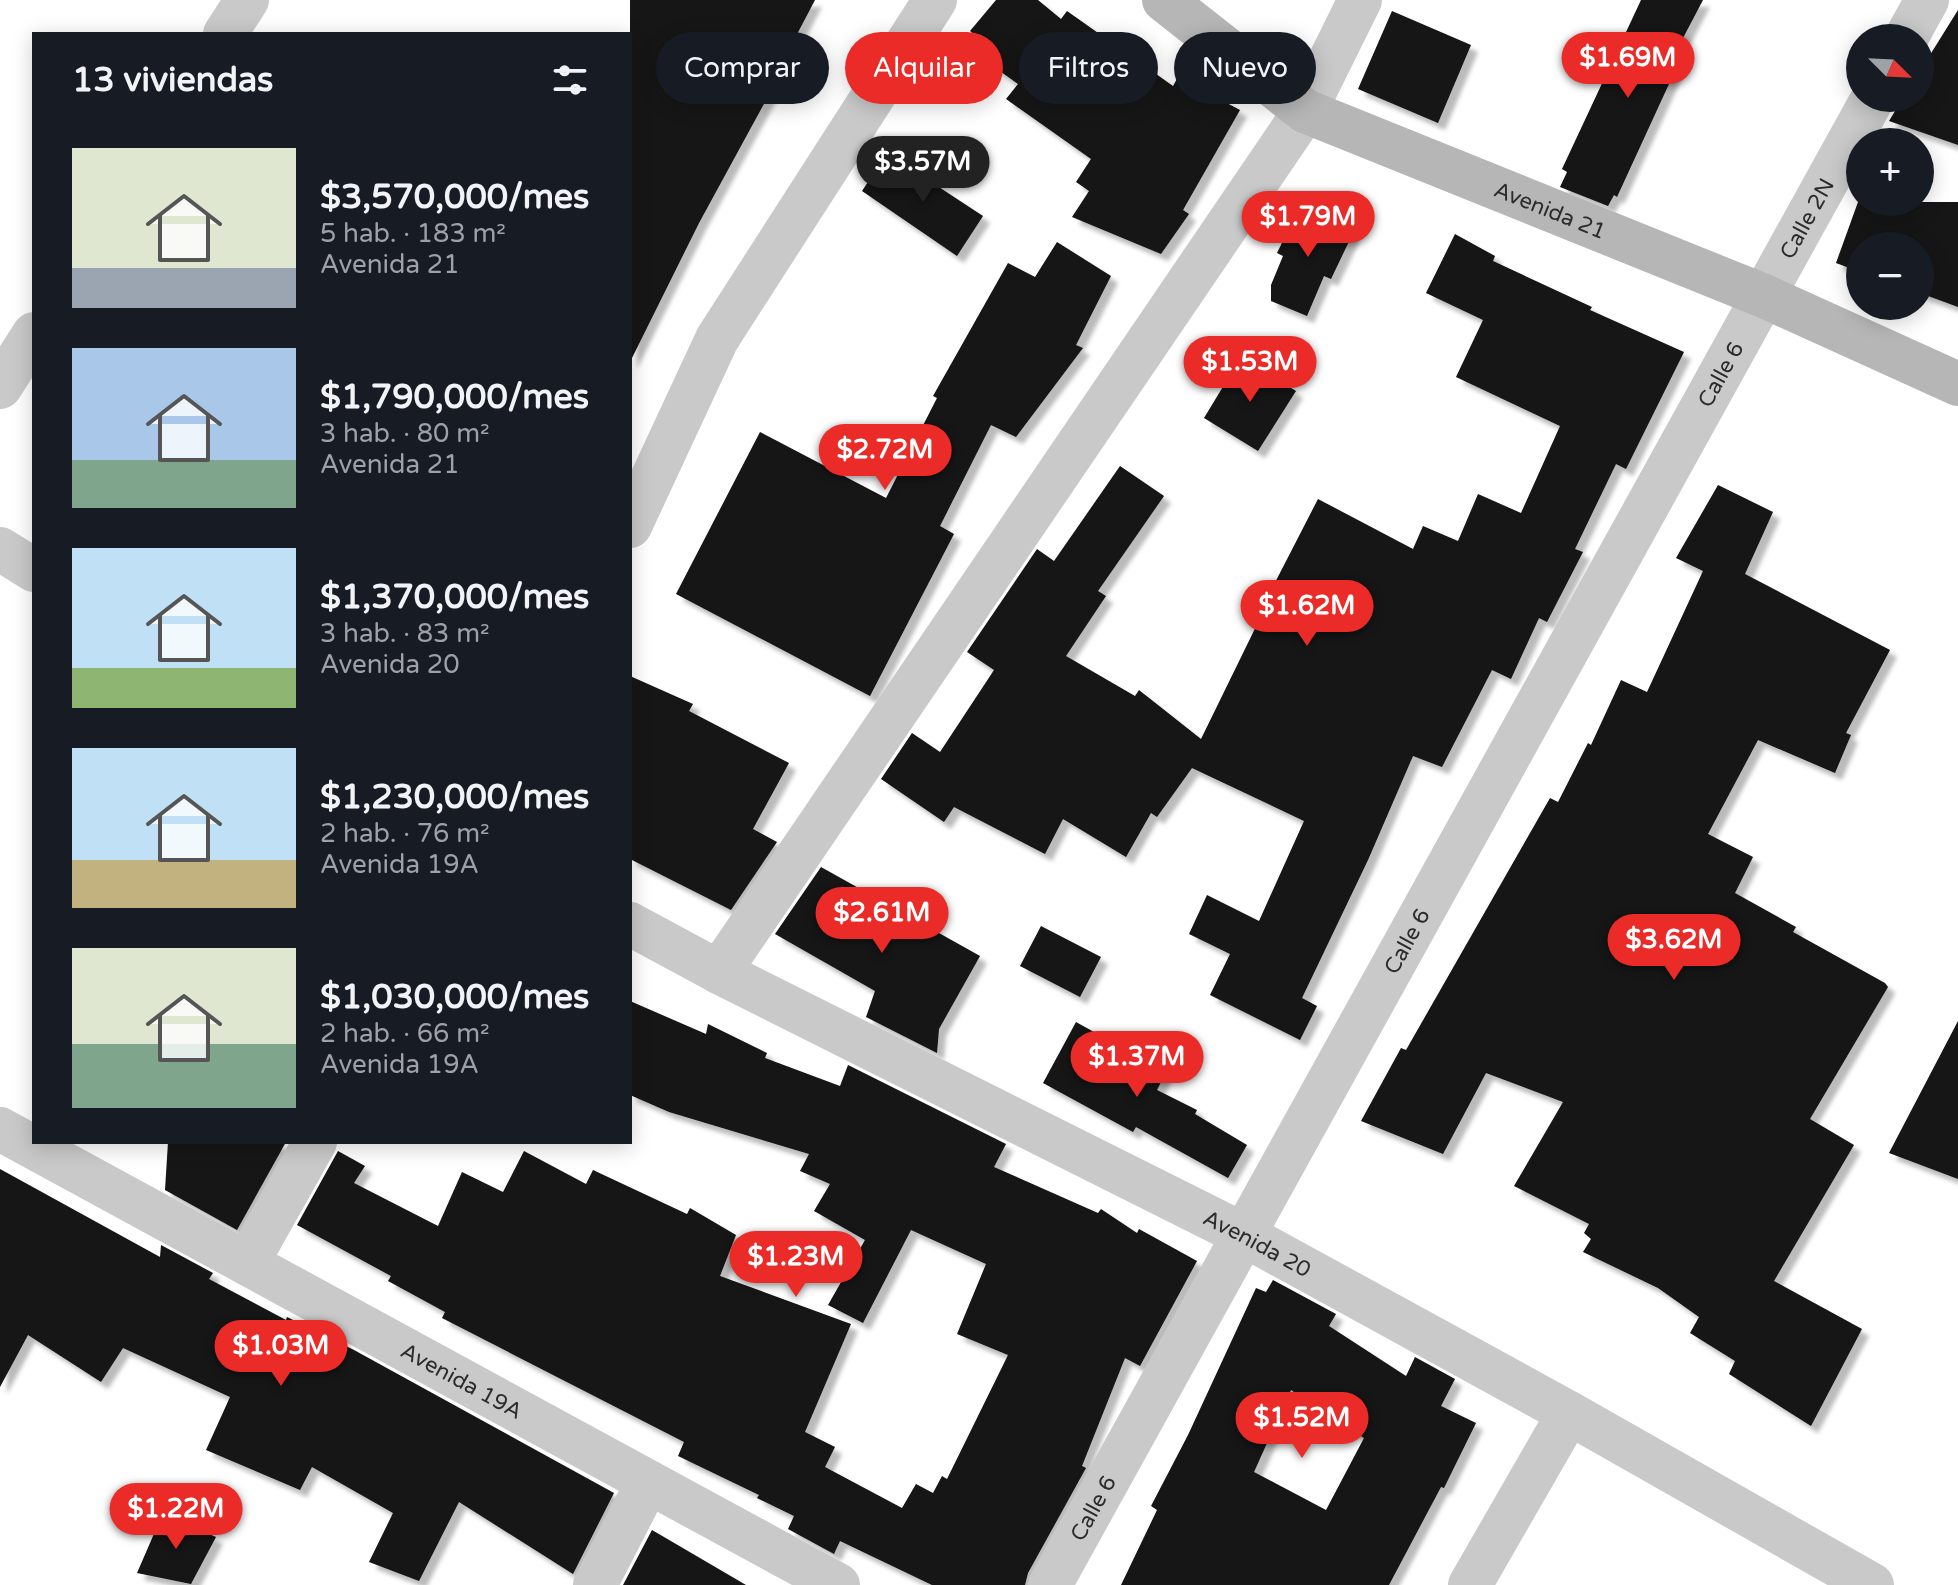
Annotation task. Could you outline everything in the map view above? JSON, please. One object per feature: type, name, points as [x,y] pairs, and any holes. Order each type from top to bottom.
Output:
[{"type":"main road","name":"Avenida 21","points":[[1164,0],[1305,111],[1764,296],[1958,384]]},
{"type":"street","points":[[226,32],[247,0]]},
{"type":"street","points":[[632,522],[717,339],[935,0]]},
{"type":"street","points":[[719,972],[1305,111],[1360,0]]},
{"type":"street","points":[[1914,24],[1927,0]]},
{"type":"street","name":"Calle 2N","points":[[1764,296],[1865,112]]},
{"type":"street","name":"Calle 6","points":[[1050,1585],[1764,296]]},
{"type":"street","points":[[0,387],[32,337]]},
{"type":"street","points":[[0,549],[32,569]]},
{"type":"street","name":"Avenida 20","points":[[632,925],[719,972],[1244,1235],[1569,1413],[1872,1585]]},
{"type":"street","name":"Avenida 19A","points":[[0,1129],[838,1585]]},
{"type":"street","points":[[247,1263],[314,1144]]},
{"type":"street","points":[[1470,1585],[1569,1413]]},
{"type":"street","points":[[595,1585],[648,1482]]},
{"type":"building","points":[[630,0],[815,0],[798,32],[656,32],[656,104],[764,104],[699,223],[632,358]]},
{"type":"building","points":[[996,0],[1038,0],[1061,19],[1067,11],[1097,32],[1019,32],[1019,104],[1158,104],[1158,75],[1174,84],[1174,104],[1229,104],[1240,110],[1183,210],[1189,214],[1161,254],[1072,217],[1089,191],[1076,182],[1091,159],[1006,99],[1018,84],[1003,73],[1003,32],[970,31]]},
{"type":"building","points":[[1641,0],[1703,0],[1673,57],[1680,60],[1617,197],[1614,195],[1608,206],[1560,187],[1567,172],[1562,169]]},
{"type":"building","points":[[1958,10],[1958,145],[1934,137],[1934,128],[1909,128],[1889,121],[1894,112],[1934,112],[1934,49]]},
{"type":"building","points":[[1392,11],[1471,45],[1438,123],[1358,89]]},
{"type":"building","points":[[887,153],[983,216],[957,256],[862,191]]},
{"type":"building","points":[[1934,202],[1958,202],[1958,307],[1934,298],[1934,232],[1847,232],[1853,216],[1934,216]]},
{"type":"building","points":[[1300,206],[1354,231],[1331,279],[1324,276],[1307,316],[1271,301],[1271,285],[1283,256],[1277,253]]},
{"type":"building","points":[[1455,234],[1495,256],[1493,261],[1592,307],[1590,310],[1684,352],[1626,469],[1616,464],[1575,549],[1583,552],[1547,622],[1539,618],[1511,679],[1492,670],[1442,767],[1413,756],[1368,860],[1302,998],[1317,1006],[1300,1040],[1210,995],[1230,954],[1189,934],[1207,895],[1259,921],[1304,821],[1192,768],[1157,817],[1151,813],[1126,857],[1063,819],[1045,854],[954,807],[944,822],[881,779],[912,733],[940,752],[994,670],[967,652],[1037,549],[1054,561],[1120,466],[1164,496],[1098,591],[1106,596],[1066,656],[1135,696],[1139,690],[1201,739],[1267,604],[1265,602],[1318,499],[1413,549],[1423,526],[1458,541],[1478,494],[1521,513],[1560,426],[1456,377],[1483,320],[1426,293]]},
{"type":"building","points":[[1846,235],[1846,267],[1836,263]]},
{"type":"building","points":[[1057,242],[1111,276],[1076,345],[1083,348],[1016,437],[991,425],[940,526],[954,534],[870,696],[676,594],[760,432],[886,498],[937,398],[933,396],[1008,263],[1035,277]]},
{"type":"building","points":[[1241,357],[1296,391],[1258,451],[1204,418]]},
{"type":"building","points":[[1718,485],[1773,512],[1745,574],[1890,650],[1846,733],[1851,735],[1835,773],[1758,740],[1708,834],[1753,857],[1735,893],[1796,927],[1793,932],[1888,987],[1810,1119],[1854,1145],[1774,1281],[1862,1329],[1811,1426],[1729,1374],[1735,1361],[1690,1333],[1699,1317],[1658,1288],[1583,1252],[1591,1239],[1584,1233],[1589,1224],[1514,1186],[1563,1102],[1486,1073],[1443,1154],[1361,1121],[1401,1048],[1406,1050],[1550,798],[1558,802],[1588,743],[1591,745],[1621,680],[1647,692],[1703,571],[1676,558]]},
{"type":"building","points":[[632,677],[693,704],[689,711],[789,763],[753,829],[777,842],[731,910],[632,860]]},
{"type":"building","points":[[821,867],[980,956],[939,1029],[937,1053],[866,1017],[875,991],[775,934]]},
{"type":"building","points":[[1041,926],[1101,957],[1080,997],[1020,966]]},
{"type":"building","points":[[632,1002],[706,1034],[708,1024],[767,1053],[765,1058],[840,1086],[848,1065],[1006,1144],[994,1167],[1098,1213],[1101,1209],[1137,1233],[1139,1229],[1197,1261],[1140,1366],[1125,1358],[1082,1466],[1086,1468],[1028,1573],[1025,1585],[932,1585],[840,1541],[834,1554],[788,1529],[794,1516],[757,1498],[759,1495],[678,1456],[684,1442],[442,1318],[445,1312],[388,1281],[391,1276],[297,1225],[338,1151],[365,1166],[354,1183],[438,1226],[462,1172],[503,1192],[524,1151],[586,1184],[593,1170],[687,1214],[690,1208],[736,1235],[720,1276],[851,1324],[805,1432],[835,1447],[825,1467],[902,1508],[916,1484],[933,1493],[942,1476],[947,1479],[1008,1355],[957,1334],[986,1264],[911,1230],[863,1323],[828,1305],[865,1240],[814,1211],[830,1184],[800,1171],[809,1154],[669,1112],[632,1096]]},
{"type":"building","points":[[1958,1021],[1958,1179],[1889,1153]]},
{"type":"building","points":[[1076,1022],[1166,1072],[1157,1090],[1197,1110],[1195,1114],[1247,1145],[1228,1178],[1136,1127],[1133,1132],[1043,1083]]},
{"type":"building","points":[[168,1144],[285,1144],[237,1230],[165,1190]]},
{"type":"building","points":[[0,1169],[160,1257],[161,1245],[213,1273],[209,1279],[286,1320],[287,1317],[354,1350],[614,1493],[573,1574],[459,1502],[419,1581],[369,1562],[393,1513],[312,1467],[300,1490],[206,1450],[230,1397],[123,1348],[101,1382],[28,1335],[0,1387]]},
{"type":"building","points":[[1273,1280],[1336,1314],[1329,1326],[1406,1376],[1415,1357],[1455,1379],[1441,1406],[1476,1423],[1444,1488],[1441,1487],[1389,1585],[1121,1585],[1157,1510],[1151,1506],[1188,1435],[1256,1288],[1266,1292]],"holes":[[[1291,1390],[1364,1438],[1326,1510],[1254,1472]]]},
{"type":"building","points":[[163,1513],[216,1537],[191,1584],[137,1573]]},
{"type":"building","points":[[652,1530],[746,1585],[623,1585]]}]
